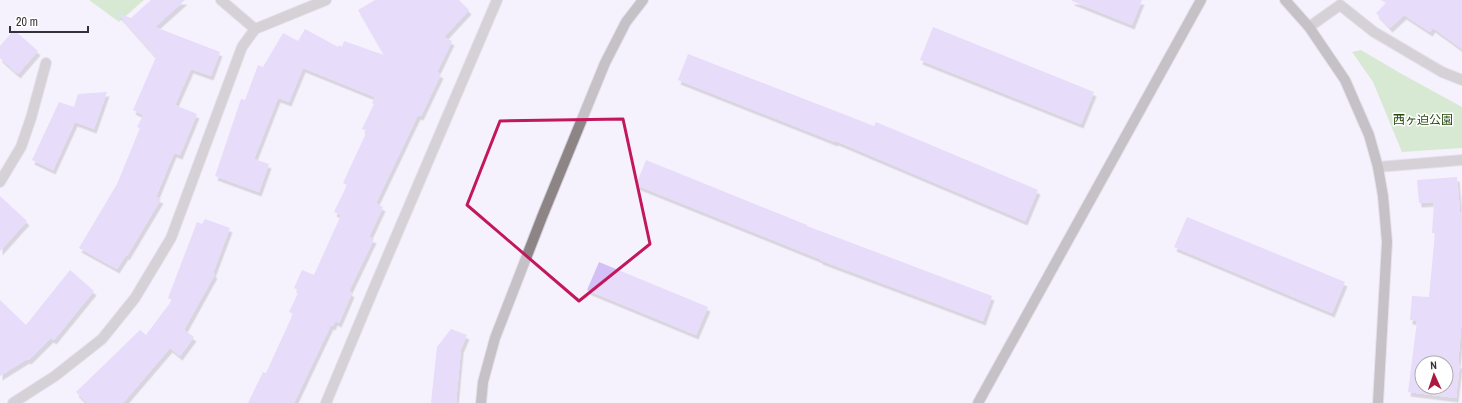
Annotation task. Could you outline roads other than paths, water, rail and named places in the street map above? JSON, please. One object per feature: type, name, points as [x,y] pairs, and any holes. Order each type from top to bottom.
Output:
[{"type":"street","points":[[221,0],[255,29]]},
{"type":"street","points":[[13,403],[55,376],[102,339],[135,298],[171,238],[242,47],[255,29],[326,0]]},
{"type":"street","points":[[326,403],[497,0]]},
{"type":"street","points":[[481,403],[483,382],[495,338],[542,217],[605,63],[626,22],[643,0]]},
{"type":"street","points":[[978,403],[1201,0]]},
{"type":"street","points":[[1285,0],[1309,27],[1345,80],[1369,134],[1378,167],[1383,196],[1387,242],[1378,403]]},
{"type":"street","points":[[1309,27],[1338,2],[1374,32],[1442,72],[1462,80]]},
{"type":"street","points":[[0,182],[21,147],[31,118],[46,63]]},
{"type":"street","points":[[1378,167],[1462,160]]},
{"type":"park label","name":"西ヶ迫公園","points":[[1423,120]]}]
